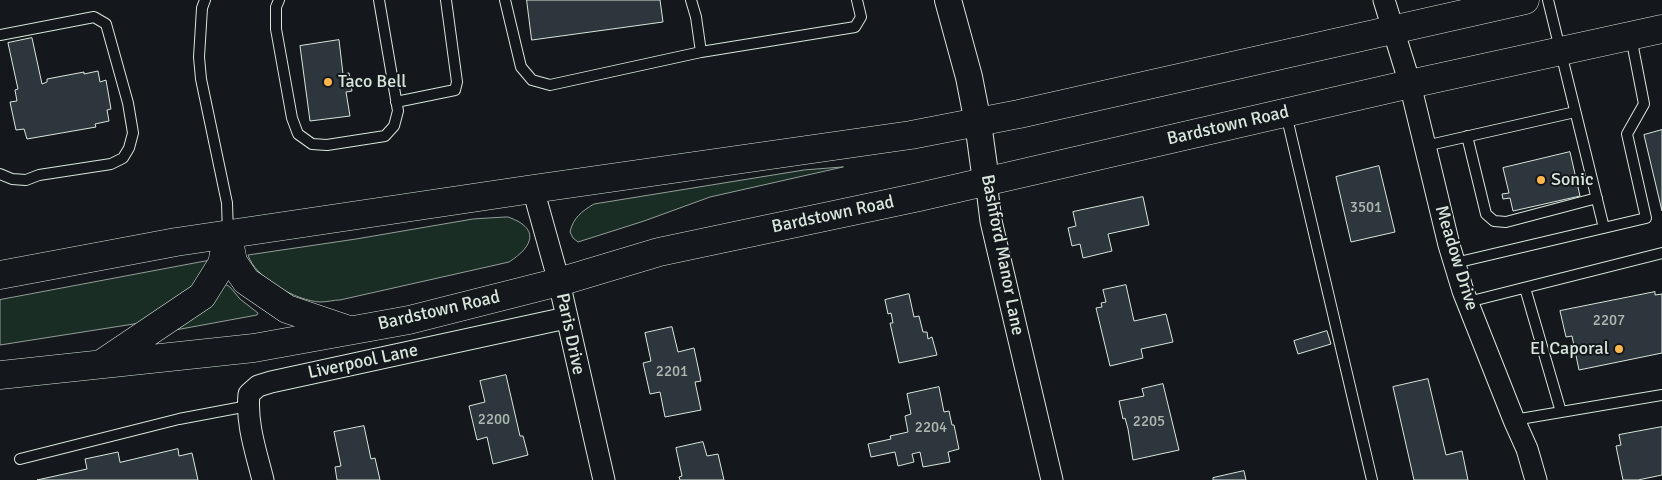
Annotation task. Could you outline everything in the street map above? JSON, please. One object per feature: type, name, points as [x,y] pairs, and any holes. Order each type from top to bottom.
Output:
[{"type":"main road","points":[[0,275],[176,242],[911,135],[978,123],[1525,0]]},
{"type":"main road","name":"Bardstown Road","points":[[0,375],[254,348],[409,320],[559,282],[659,252],[986,181],[1410,84],[1662,30]]},
{"type":"main road","points":[[228,234],[233,262],[246,281],[287,309],[351,330]]},
{"type":"main road","points":[[101,364],[202,296],[222,264],[228,234]]},
{"type":"street","name":"Bashford Manor Lane","points":[[948,0],[969,77],[978,123],[991,221],[1052,480]]},
{"type":"street","name":"Meadow Drive","points":[[1384,0],[1410,84],[1449,245],[1468,302],[1527,449],[1536,480]]},
{"type":"street","name":"Paris Drive","points":[[533,189],[559,282],[604,480]]},
{"type":"street","name":"Liverpool Lane","points":[[248,406],[249,394],[258,386],[271,382],[566,318]]},
{"type":"street","points":[[248,406],[249,422],[262,480]]},
{"type":"lane","points":[[205,0],[202,8],[199,57],[201,79],[227,203],[228,234]]},
{"type":"lane","points":[[279,0],[276,6],[276,29],[292,118],[298,134],[312,144],[327,146],[385,136],[394,126],[398,112],[378,0]]},
{"type":"lane","points":[[396,102],[455,90],[458,82],[446,0]]},
{"type":"lane","points":[[505,0],[521,67],[532,80],[550,85],[701,52],[855,27],[861,17],[857,0]]},
{"type":"lane","points":[[691,0],[696,17],[701,52]]},
{"type":"lane","points":[[1548,0],[1604,228]]},
{"type":"lane","points":[[0,35],[94,17],[106,24],[128,103],[133,133],[129,148],[123,158],[111,164],[39,176],[26,180],[12,179],[0,174]]},
{"type":"lane","points":[[1455,263],[1646,218],[1627,134],[1644,104],[1631,36]]},
{"type":"lane","points":[[1425,146],[1575,112]]},
{"type":"lane","points":[[1285,113],[1372,480]]},
{"type":"lane","points":[[1468,136],[1486,214],[1494,221],[1506,222],[1597,198]]},
{"type":"lane","points":[[1468,302],[1662,253]]},
{"type":"lane","points":[[1525,288],[1561,412]]},
{"type":"lane","points":[[1514,420],[1662,395]]},
{"type":"lane","points":[[20,459],[179,419],[248,406]]},
{"type":"green space","points":[[843,167],[710,197],[578,242],[570,232],[573,223],[579,215],[594,204],[804,170]]},
{"type":"green space","points":[[508,217],[525,226],[530,238],[524,250],[509,262],[340,300],[311,301],[289,293],[259,272],[252,264],[248,255],[473,219]]},
{"type":"green space","points":[[207,261],[211,266],[198,287],[140,323],[0,345],[0,300]]},
{"type":"green space","points":[[225,284],[258,313],[257,315],[170,331]]},
{"type":"building","points":[[527,0],[660,0],[663,22],[532,40]]},
{"type":"building","points":[[32,38],[42,84],[47,82],[47,79],[98,71],[100,82],[106,80],[111,109],[107,110],[109,121],[95,124],[96,127],[27,139],[24,129],[16,130],[10,102],[17,101],[15,90],[18,89],[8,43]]},
{"type":"building","name":"Taco Bell","points":[[339,40],[343,74],[349,73],[352,91],[346,92],[350,116],[310,121],[300,46]]},
{"type":"building","points":[[1662,130],[1662,211],[1644,135]]},
{"type":"building","name":"Sonic","points":[[1570,152],[1580,196],[1513,211],[1510,198],[1503,199],[1502,194],[1509,193],[1503,168]]},
{"type":"building","points":[[1379,166],[1395,232],[1351,242],[1336,177]]},
{"type":"building","points":[[1143,197],[1149,225],[1108,234],[1112,251],[1083,258],[1080,244],[1072,246],[1068,228],[1076,226],[1073,212]]},
{"type":"building","points":[[1126,285],[1134,321],[1166,314],[1173,342],[1141,349],[1143,358],[1110,366],[1096,308],[1102,307],[1101,303],[1106,302],[1103,290]]},
{"type":"building","points":[[1655,292],[1655,295],[1662,294],[1662,353],[1579,370],[1572,336],[1566,337],[1560,311]]},
{"type":"building","points":[[909,294],[914,317],[919,316],[923,332],[927,332],[928,339],[932,337],[937,355],[899,363],[890,323],[893,323],[891,313],[888,314],[885,300]]},
{"type":"building","points":[[672,327],[678,352],[694,348],[701,381],[695,382],[701,410],[665,417],[660,392],[650,394],[643,363],[651,361],[645,333]]},
{"type":"building","points":[[1327,331],[1331,344],[1298,354],[1294,341]]},
{"type":"building","points":[[506,375],[520,436],[523,436],[528,455],[493,464],[487,437],[477,440],[469,406],[485,402],[480,381]]},
{"type":"building","points":[[1428,379],[1446,455],[1462,451],[1468,480],[1414,480],[1393,387]]},
{"type":"building","points":[[1163,384],[1179,450],[1133,460],[1128,429],[1125,418],[1123,419],[1119,401],[1144,396],[1142,389]]},
{"type":"building","points":[[939,387],[944,412],[949,411],[959,449],[948,452],[950,462],[923,467],[920,452],[912,454],[914,462],[898,466],[895,452],[871,457],[868,444],[891,439],[890,436],[908,432],[905,416],[911,414],[907,394]]},
{"type":"building","points":[[364,426],[371,459],[375,458],[380,480],[337,480],[335,467],[341,466],[334,432]]},
{"type":"building","points":[[1662,427],[1662,475],[1638,480],[1623,480],[1616,446],[1621,445],[1619,435]]},
{"type":"building","points":[[703,442],[707,456],[718,454],[724,480],[680,480],[679,477],[682,476],[676,448]]},
{"type":"building","points":[[178,449],[179,456],[192,453],[198,480],[37,480],[87,469],[85,459],[118,452],[120,462]]},
{"type":"building","points":[[1244,471],[1246,480],[1213,480],[1213,478]]},
{"type":"place","name":"Taco Bell","points":[[328,82]]},
{"type":"place","name":"Sonic","points":[[1541,180]]},
{"type":"place","name":"El Caporal","points":[[1619,349]]}]
